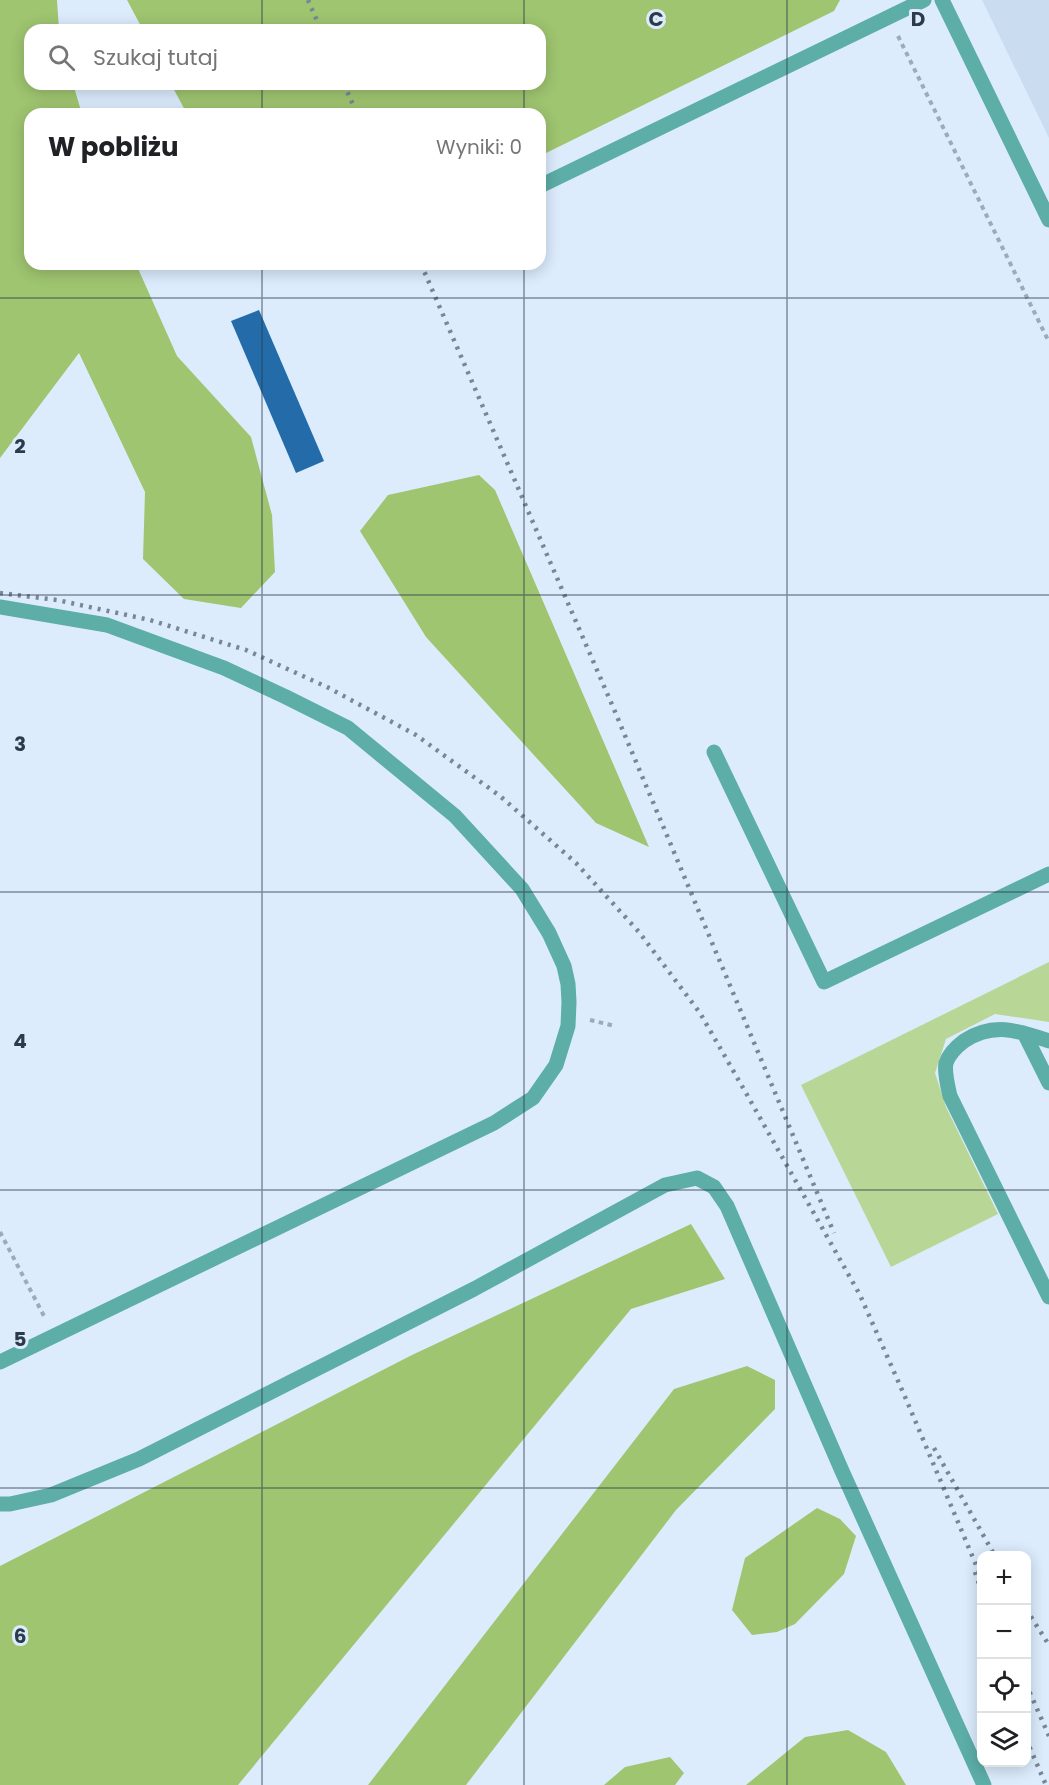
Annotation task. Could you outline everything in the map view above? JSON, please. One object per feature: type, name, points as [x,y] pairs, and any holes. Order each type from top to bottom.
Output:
[{"type":"street","points":[[546,183],[924,0]]},
{"type":"street","points":[[942,0],[1049,220]]},
{"type":"street","points":[[0,607],[107,625],[224,668],[348,728],[455,816],[522,889],[549,933],[564,966],[569,1002],[568,1026],[556,1065],[533,1098],[504,1117],[0,1362]]},
{"type":"street","points":[[714,752],[824,982],[1049,874]]},
{"type":"street","points":[[1049,1041],[1024,1033],[994,1028],[977,1032],[955,1047],[945,1065],[950,1096],[1049,1297]]},
{"type":"street","points":[[1024,1033],[1049,1083]]},
{"type":"street","points":[[0,1504],[51,1495],[139,1459],[474,1289],[665,1185],[697,1178],[714,1187],[727,1206],[842,1471],[984,1785]]},
{"type":"path","points":[[889,17],[1049,342]]},
{"type":"path","points":[[586,1019],[615,1026]]},
{"type":"path","points":[[0,1232],[54,1335]]},
{"type":"shaded area","points":[[982,0],[1049,0],[1049,138]]},
{"type":"green space","points":[[0,0],[57,0],[59,24],[24,24],[24,90],[75,90],[80,108],[24,108],[24,270],[139,270],[177,356],[251,437],[272,515],[275,572],[241,608],[184,599],[143,559],[145,492],[79,353],[0,458]]},
{"type":"green space","points":[[127,0],[840,0],[834,11],[546,153],[546,108],[184,108],[174,90],[546,90],[546,24],[140,24]]},
{"type":"green space","points":[[479,475],[495,490],[649,847],[596,823],[426,637],[360,531],[388,495]]},
{"type":"green space","points":[[1049,962],[1049,1022],[995,1014],[946,1039],[935,1073],[946,1107],[998,1214],[891,1267],[801,1085]]},
{"type":"green space","points":[[691,1224],[725,1279],[631,1309],[238,1785],[0,1785],[0,1566],[412,1355]]},
{"type":"green space","points":[[747,1366],[775,1380],[775,1409],[676,1510],[466,1785],[368,1785],[674,1389]]},
{"type":"green space","points":[[817,1508],[840,1519],[856,1536],[844,1574],[795,1624],[777,1632],[752,1635],[732,1610],[745,1558]]},
{"type":"green space","points":[[848,1730],[886,1752],[906,1785],[746,1785],[805,1737]]},
{"type":"green space","points":[[670,1757],[684,1773],[675,1785],[604,1785],[625,1767]]},
{"type":"building","points":[[259,310],[324,461],[296,473],[231,321]]},
{"type":"railway","points":[[308,0],[318,24]]},
{"type":"railway","points":[[347,90],[354,108]]},
{"type":"railway","points":[[424,270],[613,707],[834,1233]]},
{"type":"railway","points":[[0,593],[57,600],[150,620],[246,650],[327,687],[416,735],[500,796],[576,863],[639,932],[700,1013],[746,1093],[860,1295],[977,1567]]},
{"type":"railway","points":[[934,1448],[992,1551]]},
{"type":"railway","points":[[975,1572],[977,1578]]},
{"type":"railway","points":[[1031,1617],[1049,1645]]},
{"type":"railway","points":[[1031,1695],[1049,1736]]},
{"type":"railway","points":[[1031,1750],[1046,1785]]}]
